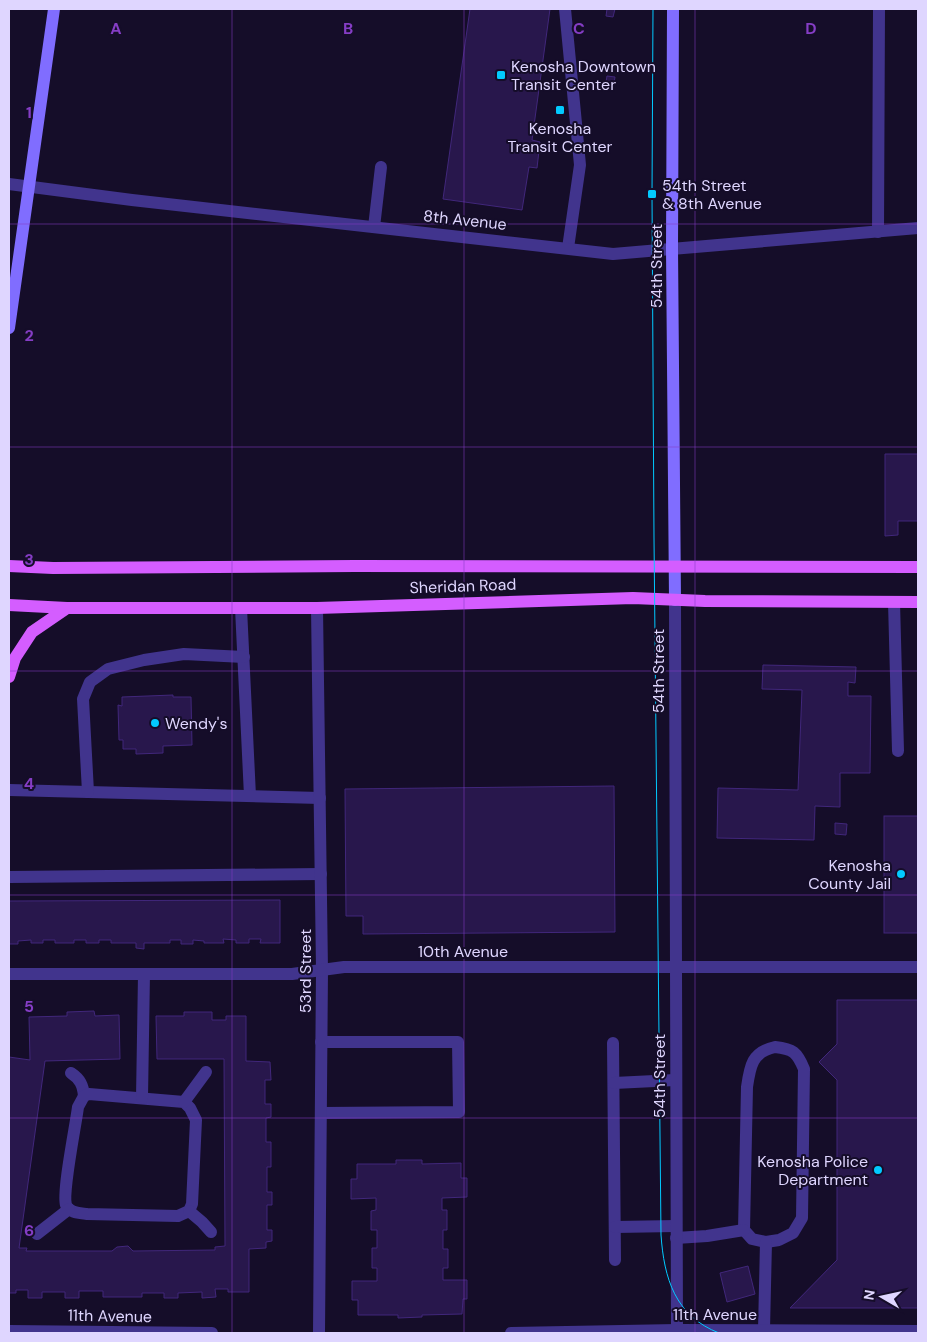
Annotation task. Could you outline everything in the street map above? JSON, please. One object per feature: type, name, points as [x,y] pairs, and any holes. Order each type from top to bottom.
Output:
[{"type":"main road","name":"Sheridan Road","points":[[9,566],[53,568],[918,567]]},
{"type":"main road","name":"Sheridan Road","points":[[9,606],[67,608],[317,608],[633,598],[918,602]]},
{"type":"main road","points":[[9,677],[15,658],[32,632],[67,608]]},
{"type":"street","points":[[9,328],[54,9]]},
{"type":"street","points":[[565,9],[580,165],[568,248]]},
{"type":"street","name":"54th Street","points":[[673,9],[672,248],[677,1332]]},
{"type":"street","points":[[878,232],[879,9]]},
{"type":"street","points":[[374,227],[381,167]]},
{"type":"street","name":"8th Avenue","points":[[9,184],[613,254],[918,228]]},
{"type":"street","points":[[894,602],[898,751]]},
{"type":"street","points":[[241,608],[250,796]]},
{"type":"street","name":"53rd Street","points":[[317,608],[322,970],[319,1333]]},
{"type":"street","points":[[88,792],[83,699],[90,682],[108,669],[144,660],[184,654],[244,657]]},
{"type":"street","points":[[9,790],[320,798]]},
{"type":"street","points":[[9,877],[321,874]]},
{"type":"street","name":"10th Avenue","points":[[9,974],[292,974],[344,967],[918,966]]},
{"type":"street","points":[[142,1098],[144,974]]},
{"type":"street","points":[[321,1113],[459,1112],[458,1042],[322,1042]]},
{"type":"street","points":[[613,1044],[615,1260]]},
{"type":"street","points":[[775,1047],[786,1049],[799,1056],[804,1069],[802,1218],[793,1233],[779,1240],[766,1242],[752,1239],[744,1230],[746,1096],[749,1071],[754,1059],[763,1050],[775,1047]]},
{"type":"street","points":[[184,1102],[206,1072]]},
{"type":"street","points":[[71,1073],[78,1077],[83,1085],[84,1096],[78,1107],[66,1190],[66,1205],[76,1213],[178,1216],[189,1211],[192,1204],[196,1120],[184,1102]]},
{"type":"street","points":[[614,1083],[675,1080]]},
{"type":"street","points":[[84,1096],[90,1094],[184,1102]]},
{"type":"street","points":[[37,1234],[69,1209]]},
{"type":"street","points":[[189,1211],[211,1232]]},
{"type":"street","points":[[615,1227],[707,1236],[744,1230]]},
{"type":"street","points":[[764,1330],[766,1242]]},
{"type":"street","name":"11th Avenue","points":[[512,1333],[764,1330],[918,1331]]},
{"type":"street","name":"11th Avenue","points":[[9,1332],[212,1333]]},
{"type":"building","name":"Kenosha Downtown Transit Center","points":[[470,9],[550,9],[532,140],[540,142],[537,168],[529,167],[522,210],[443,199]]},
{"type":"building","points":[[607,9],[615,9],[613,17],[606,16]]},
{"type":"building","points":[[607,76],[615,77],[613,89],[605,88]]},
{"type":"building","points":[[885,454],[918,454],[918,521],[898,521],[898,535],[885,536]]},
{"type":"building","points":[[763,665],[856,667],[855,683],[848,682],[848,696],[871,696],[870,773],[840,773],[840,807],[815,806],[814,840],[717,838],[718,788],[798,790],[802,690],[762,689]]},
{"type":"building","name":"Wendy's","points":[[173,695],[173,697],[191,697],[192,745],[163,746],[163,753],[136,754],[136,749],[123,749],[123,740],[119,740],[118,705],[122,706],[122,697]]},
{"type":"building","points":[[614,786],[615,932],[363,934],[363,916],[346,916],[345,789]]},
{"type":"building","name":"Kenosha County Jail","points":[[884,816],[918,816],[918,933],[884,933]]},
{"type":"building","points":[[835,823],[847,824],[846,835],[835,834]]},
{"type":"building","points":[[280,900],[280,943],[260,943],[261,939],[249,939],[249,943],[236,943],[236,940],[223,939],[224,943],[204,943],[204,941],[193,940],[193,944],[181,944],[181,940],[170,940],[170,943],[144,943],[144,949],[136,948],[136,943],[111,943],[111,940],[99,940],[99,943],[86,943],[86,940],[74,940],[74,943],[55,943],[55,940],[43,940],[43,943],[31,943],[31,940],[18,941],[18,944],[9,944],[9,901]]},
{"type":"building","name":"Kenosha Police Department","points":[[837,1000],[918,1000],[918,1308],[790,1308],[837,1260],[837,1080],[819,1062],[837,1044]]},
{"type":"building","points":[[94,1011],[95,1016],[119,1015],[120,1059],[45,1061],[19,1248],[27,1248],[26,1251],[112,1251],[117,1247],[128,1246],[133,1251],[215,1250],[215,1247],[225,1246],[224,1059],[157,1059],[156,1016],[184,1016],[184,1012],[212,1012],[212,1020],[226,1020],[226,1016],[246,1016],[246,1061],[270,1062],[271,1080],[265,1080],[265,1104],[271,1104],[271,1117],[266,1118],[266,1142],[271,1142],[271,1167],[267,1167],[267,1192],[272,1192],[272,1205],[267,1205],[267,1230],[272,1230],[272,1241],[266,1242],[266,1248],[249,1249],[249,1292],[228,1292],[228,1289],[215,1289],[216,1297],[202,1298],[202,1292],[178,1293],[178,1298],[164,1298],[164,1293],[142,1293],[142,1297],[103,1297],[103,1291],[79,1291],[79,1298],[65,1298],[65,1292],[42,1292],[42,1298],[28,1298],[28,1290],[16,1290],[16,1293],[9,1293],[9,1057],[30,1060],[29,1017],[67,1016],[67,1012]]},
{"type":"building","points":[[396,1160],[422,1160],[422,1164],[461,1163],[461,1178],[467,1178],[467,1197],[442,1198],[442,1210],[447,1210],[447,1230],[443,1230],[443,1249],[448,1249],[448,1268],[443,1268],[443,1280],[467,1280],[467,1299],[463,1299],[462,1314],[398,1318],[398,1315],[358,1315],[358,1300],[352,1300],[352,1281],[377,1281],[377,1268],[372,1268],[372,1248],[377,1248],[377,1230],[371,1230],[371,1211],[376,1210],[376,1198],[351,1199],[351,1179],[357,1179],[357,1164],[396,1164]]},
{"type":"building","points":[[748,1266],[755,1294],[727,1302],[720,1273]]},
{"type":"tram line","points":[[653,9],[654,539],[661,1235],[669,1280],[682,1306],[704,1326],[719,1333]]},
{"type":"place","name":"Kenosha Downtown Transit Center","points":[[501,75]]},
{"type":"place","name":"Kenosha Transit Center","points":[[560,110]]},
{"type":"place","name":"54th Street & 8th Avenue","points":[[652,194]]},
{"type":"place","name":"Wendy's","points":[[155,723]]},
{"type":"place","name":"Kenosha County Jail","points":[[901,874]]},
{"type":"place","name":"Kenosha Police Department","points":[[878,1170]]}]
